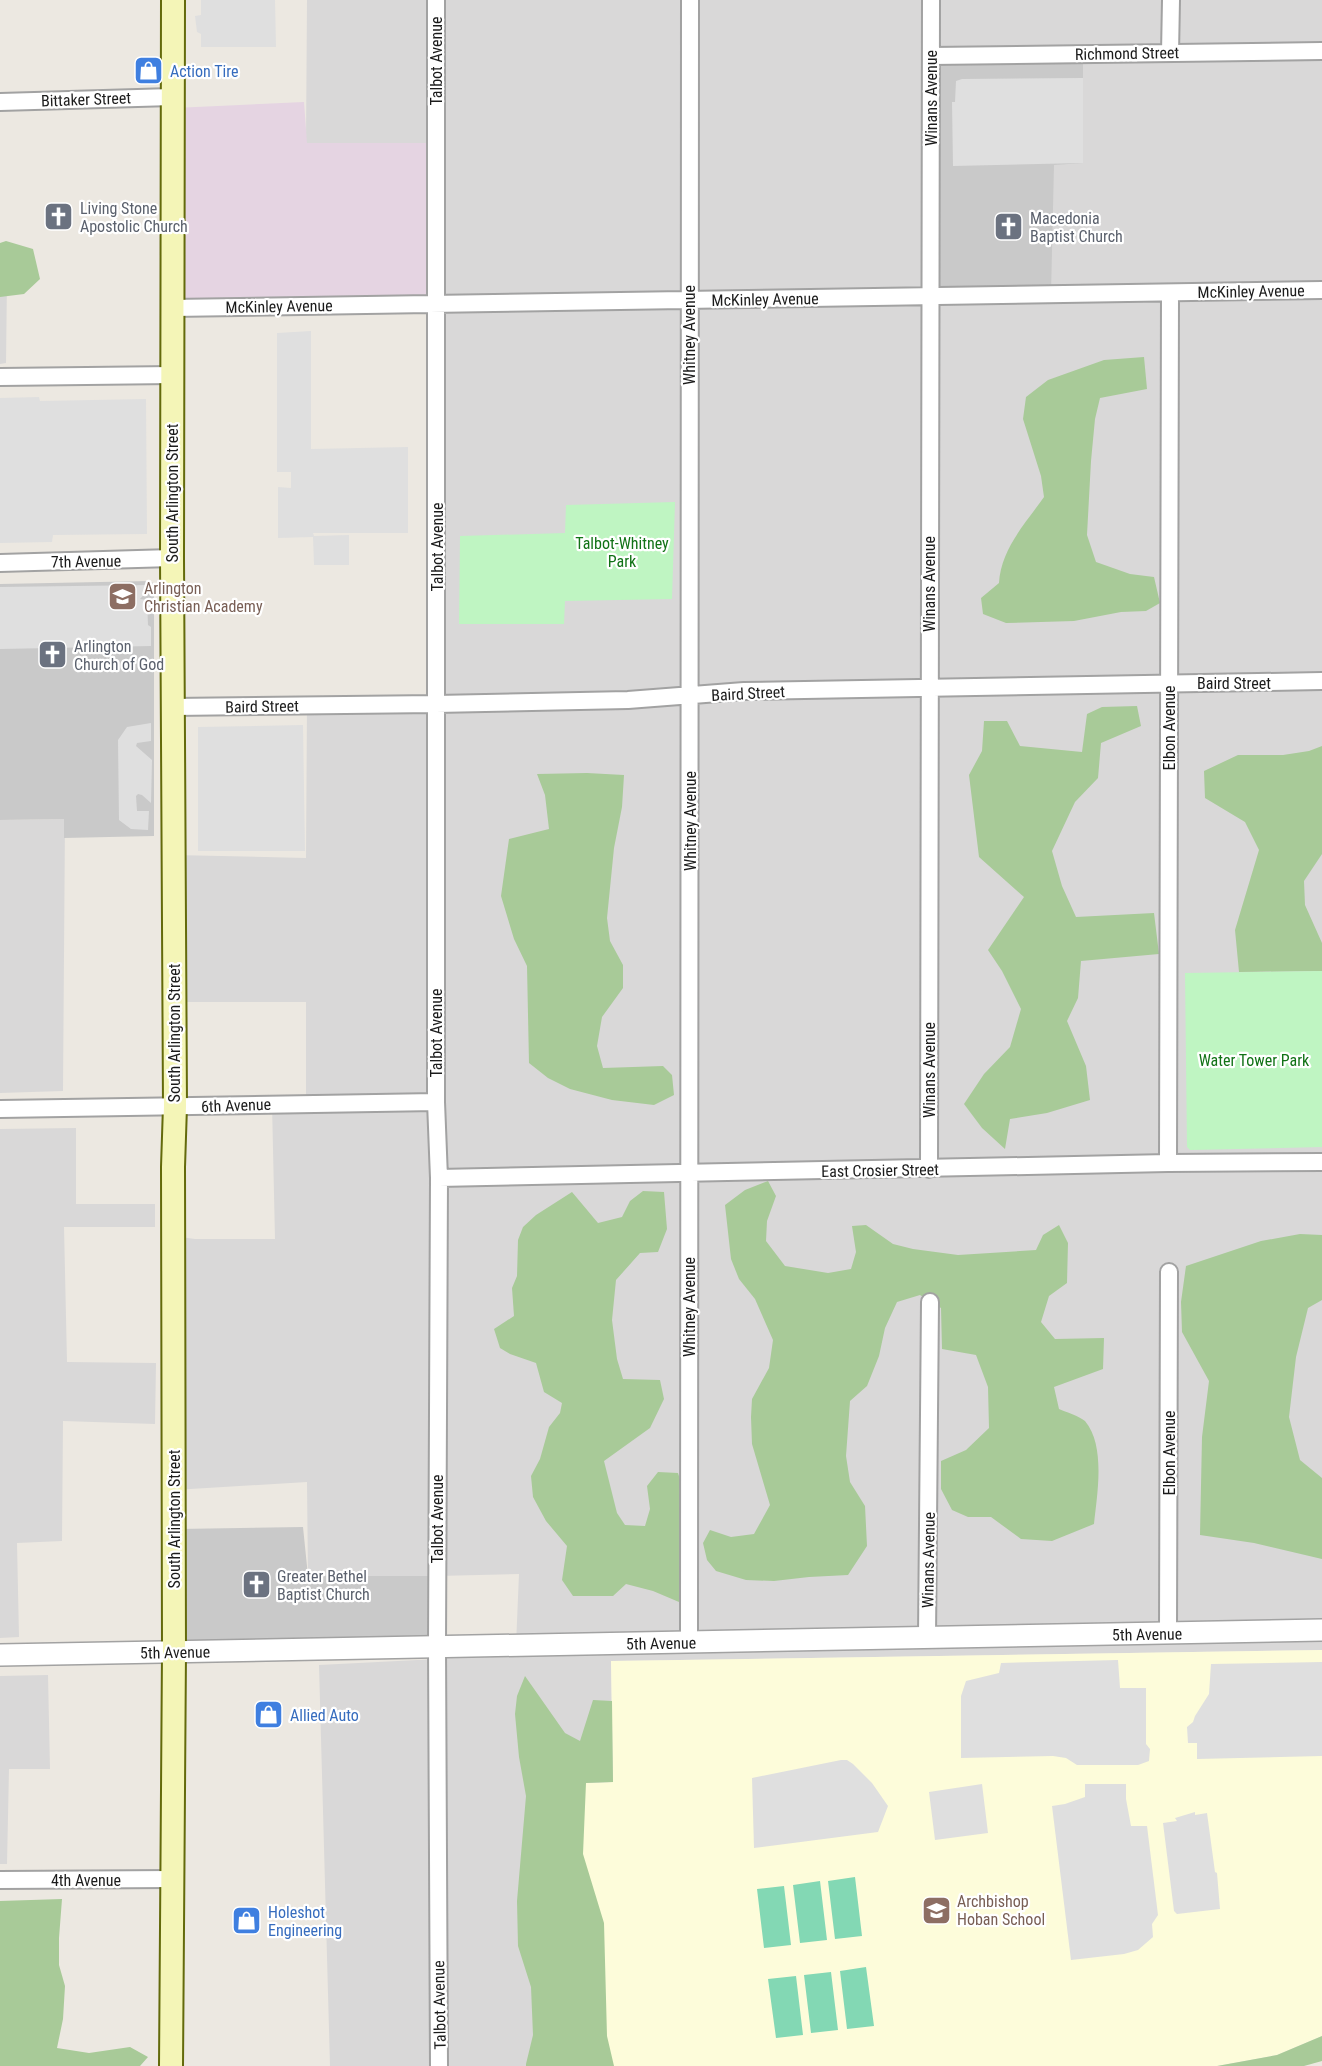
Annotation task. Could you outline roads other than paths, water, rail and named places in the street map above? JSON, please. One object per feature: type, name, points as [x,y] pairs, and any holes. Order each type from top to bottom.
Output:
[{"type":"main road","name":"South Arlington Street","points":[[171,2066],[175,1106],[172,558],[173,0]]},
{"type":"street","name":"Talbot Avenue","points":[[436,0],[439,2066]]},
{"type":"street","name":"Whitney Avenue","points":[[689,1642],[688,301],[690,0]]},
{"type":"street","name":"Winans Avenue","points":[[929,1169],[928,688],[931,0]]},
{"type":"street","points":[[1170,53],[1171,0]]},
{"type":"street","name":"Richmond Street","points":[[932,56],[1322,51]]},
{"type":"street","name":"Bittaker Street","points":[[0,102],[172,97]]},
{"type":"street","name":"McKinley Avenue","points":[[172,308],[1322,290]]},
{"type":"street","name":"Elbon Avenue","points":[[1168,1163],[1170,293]]},
{"type":"street","points":[[0,377],[173,375]]},
{"type":"street","name":"7th Avenue","points":[[0,563],[172,558]]},
{"type":"street","name":"Baird Street","points":[[173,707],[628,700],[744,691],[1322,681]]},
{"type":"street","name":"6th Avenue","points":[[0,1109],[306,1102],[436,1102]]},
{"type":"street","name":"East Crosier Street","points":[[439,1178],[1322,1162]]},
{"type":"street","name":"Elbon Avenue","points":[[1168,1634],[1169,1272]]},
{"type":"street","name":"Winans Avenue","points":[[927,1637],[930,1302]]},
{"type":"street","name":"5th Avenue","points":[[0,1655],[1322,1630]]},
{"type":"street","name":"4th Avenue","points":[[0,1880],[173,1879]]},
{"type":"place","name":"Action Tire","points":[[149,71]]},
{"type":"place","name":"Living Stone Apostolic Church","points":[[59,217]]},
{"type":"place","name":"Macedonia Baptist Church","points":[[1009,227]]},
{"type":"place","name":"Arlington Christian Academy","points":[[123,597]]},
{"type":"place","name":"Arlington Church of God","points":[[53,655]]},
{"type":"place","name":"Greater Bethel Baptist Church","points":[[256,1585]]},
{"type":"place","name":"Allied Auto","points":[[269,1715]]},
{"type":"place","name":"Archbishop Hoban School","points":[[936,1910]]},
{"type":"place","name":"Holeshot Engineering","points":[[247,1921]]},
{"type":"park label","name":"Talbot-Whitney Park","points":[[622,552]]},
{"type":"park label","name":"Water Tower Park","points":[[1254,1060]]}]
